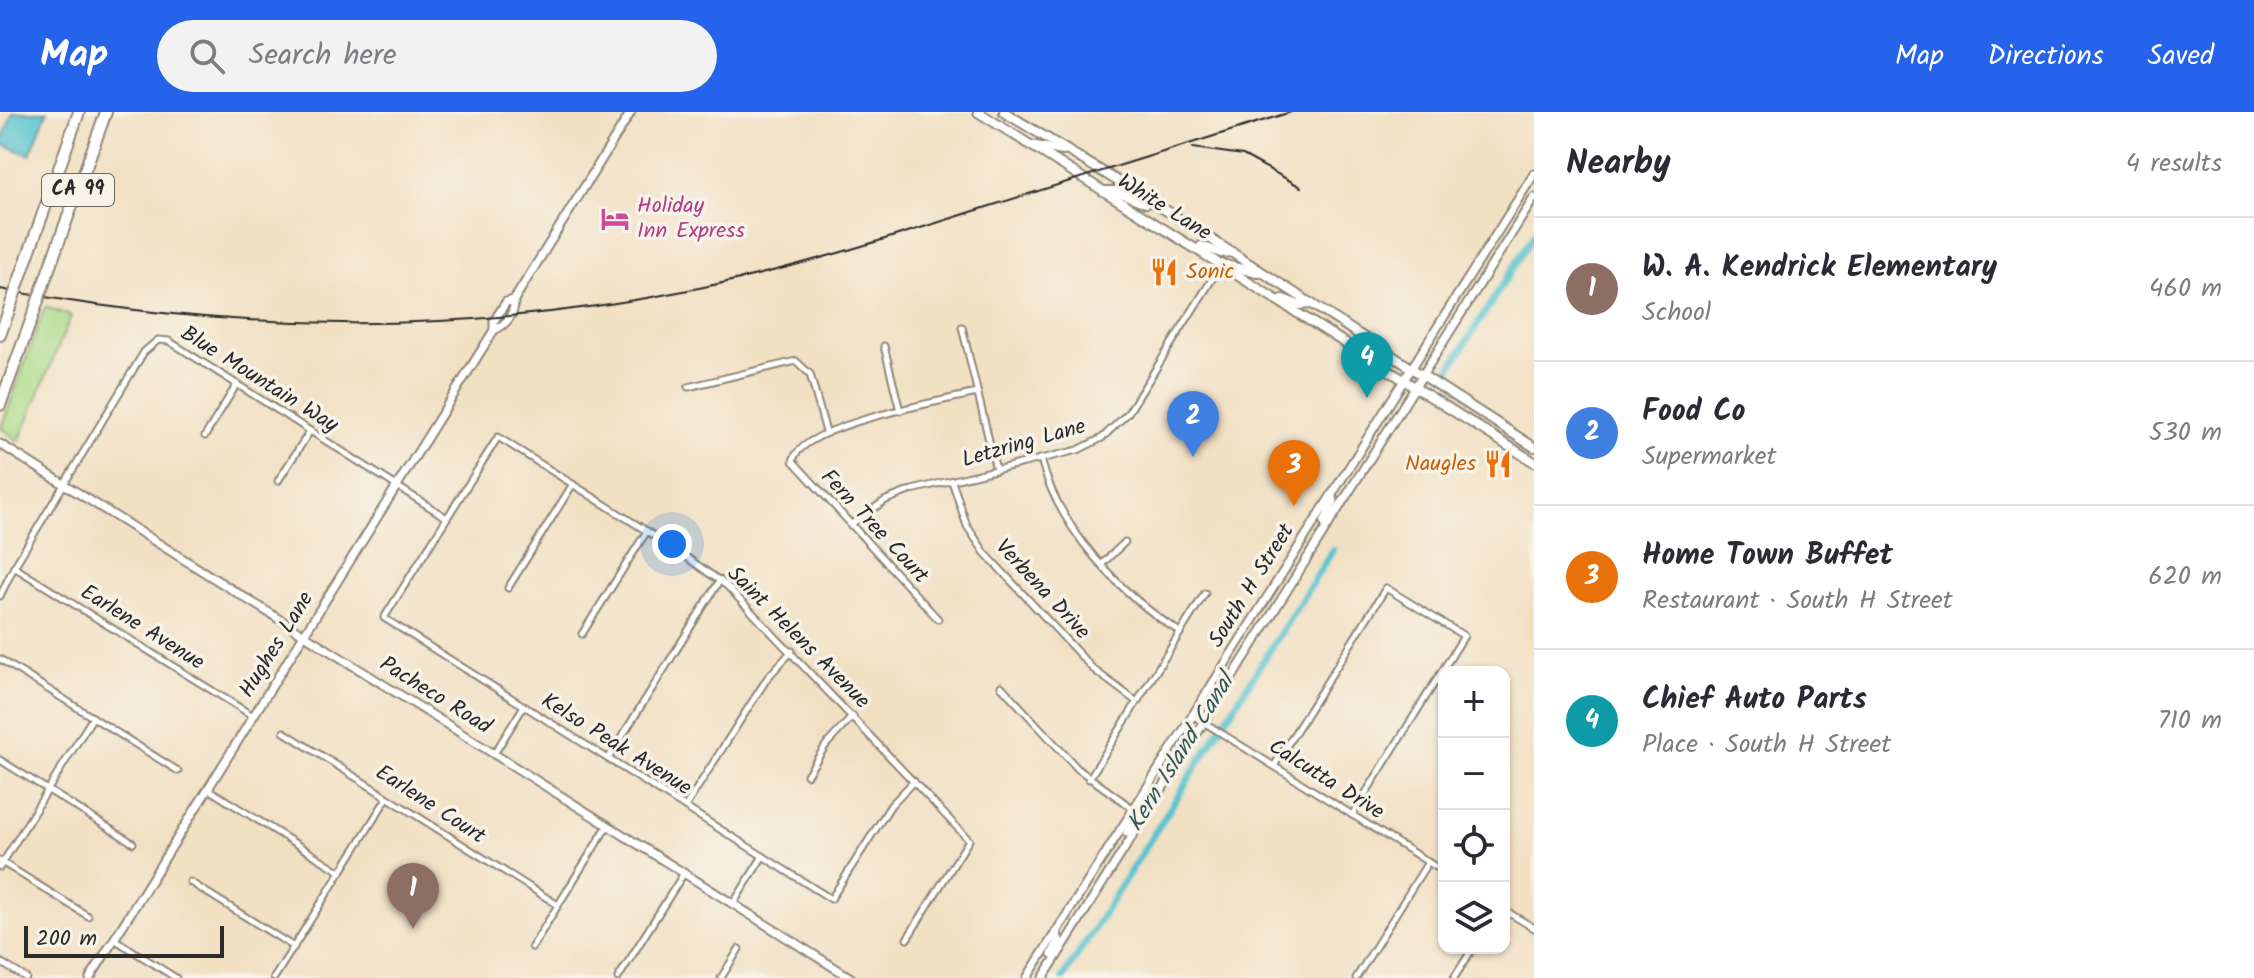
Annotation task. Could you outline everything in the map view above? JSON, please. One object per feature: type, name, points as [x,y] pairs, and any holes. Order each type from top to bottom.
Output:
[{"type":"highway","name":"CA 99","points":[[0,335],[79,112]]},
{"type":"highway","name":"CA 99","points":[[0,404],[106,112]]},
{"type":"main road","name":"White Lane","points":[[978,112],[1534,462]]},
{"type":"main road","name":"White Lane","points":[[1004,112],[1274,278],[1421,377],[1534,447]]},
{"type":"main road","points":[[1030,145],[1043,145],[1075,155]]},
{"type":"main road","points":[[1103,191],[1116,191],[1172,214]]},
{"type":"main road","points":[[1164,229],[1212,252],[1232,252]]},
{"type":"main road","points":[[1221,264],[1274,278]]},
{"type":"main road","points":[[1267,293],[1298,305],[1312,304]]},
{"type":"street","name":"Hughes Lane","points":[[90,978],[494,330],[504,326],[514,308],[514,300],[631,112]]},
{"type":"street","name":"South H Street","points":[[1027,978],[1534,174]]},
{"type":"street","points":[[1521,219],[1534,190]]},
{"type":"street","name":"South H Street","points":[[1042,978],[1534,198]]},
{"type":"street","name":"Letzring Lane","points":[[850,525],[886,500],[1090,445],[1121,422],[1221,264]]},
{"type":"street","points":[[1451,330],[1464,298],[1463,287]]},
{"type":"street","points":[[962,327],[996,470]]},
{"type":"street","name":"Blue Mountain Way","points":[[65,485],[144,352],[158,340],[169,341],[447,518]]},
{"type":"street","points":[[884,346],[900,411]]},
{"type":"street","points":[[688,387],[788,360],[803,364],[810,374],[826,432],[977,393]]},
{"type":"street","points":[[205,436],[237,384]]},
{"type":"street","points":[[278,481],[310,430]]},
{"type":"street","name":"Fern Tree Court","points":[[826,432],[802,444],[795,452],[796,468],[938,619]]},
{"type":"street","name":"Saint Helens Avenue","points":[[447,518],[498,437],[720,580],[792,651],[969,840],[907,939]]},
{"type":"street","name":"Pacheco Road","points":[[0,444],[851,978]]},
{"type":"street","points":[[1041,459],[1051,494],[1065,520],[1147,609],[1180,632]]},
{"type":"street","name":"Verbena Drive","points":[[952,481],[961,514],[985,553],[1093,669],[1137,702]]},
{"type":"street","points":[[508,588],[573,484]]},
{"type":"street","points":[[0,596],[14,567],[65,485]]},
{"type":"street","points":[[1315,544],[1334,501],[1332,493]]},
{"type":"street","name":"Kelso Peak Avenue","points":[[447,518],[384,618],[831,899],[891,805],[914,781]]},
{"type":"street","points":[[582,634],[647,531]]},
{"type":"street","points":[[1103,563],[1125,542]]},
{"type":"street","name":"Earlene Avenue","points":[[14,567],[254,717]]},
{"type":"street","points":[[608,759],[720,580]]},
{"type":"street","points":[[1274,766],[1386,588],[1464,636],[1352,815]]},
{"type":"street","points":[[1089,779],[1205,593]]},
{"type":"street","points":[[685,807],[768,677],[792,651]]},
{"type":"street","points":[[0,659],[178,771]]},
{"type":"street","points":[[1001,686],[1089,779],[1132,808],[1133,822],[1111,868]]},
{"type":"street","points":[[494,754],[524,706]]},
{"type":"street","name":"Calcutta Drive","points":[[1192,715],[1438,868]]},
{"type":"street","points":[[807,775],[826,745],[853,716]]},
{"type":"street","points":[[88,916],[1,863],[93,717]]},
{"type":"street","name":"Earlene Court","points":[[284,732],[558,905]]},
{"type":"street","points":[[0,760],[133,843]]},
{"type":"street","points":[[208,789],[341,872]]},
{"type":"street","points":[[274,978],[387,798]]},
{"type":"street","points":[[532,947],[608,825]]},
{"type":"street","points":[[733,904],[763,856]]},
{"type":"street","points":[[1356,978],[1428,862]]},
{"type":"street","points":[[618,978],[684,873]]},
{"type":"street","points":[[190,882],[294,947]]},
{"type":"street","points":[[1510,914],[1534,928]]},
{"type":"street","points":[[1042,978],[1059,940],[1056,932]]},
{"type":"street","points":[[114,939],[176,978]]},
{"type":"street","points":[[721,978],[739,949]]},
{"type":"street","points":[[1454,978],[1469,954]]},
{"type":"street","points":[[0,962],[26,978]]},
{"type":"green space","points":[[45,307],[71,316],[19,441],[1,428]]},
{"type":"water","points":[[13,112],[47,112],[30,155],[1,144]]},
{"type":"waterway","name":"Kern Island Canal","points":[[1447,373],[1534,234]]},
{"type":"waterway","name":"Kern Island Canal","points":[[1063,978],[1333,550]]},
{"type":"railway","points":[[0,289],[87,304],[262,321],[437,321],[525,315],[612,304],[736,280],[808,261],[1291,112]]},
{"type":"railway","points":[[1193,148],[1243,155],[1301,187]]},
{"type":"place","name":"Holiday Inn Express","points":[[615,219]]},
{"type":"place","name":"Sonic","points":[[1164,272]]},
{"type":"place","name":"Chief Auto Parts","points":[[1367,398]]},
{"type":"place","name":"Food Co","points":[[1193,457]]},
{"type":"place","name":"Naugles","points":[[1498,464]]},
{"type":"place","name":"Home Town Buffet","points":[[1294,506]]},
{"type":"place","name":"W. A. Kendrick Elementary","points":[[413,929]]}]
